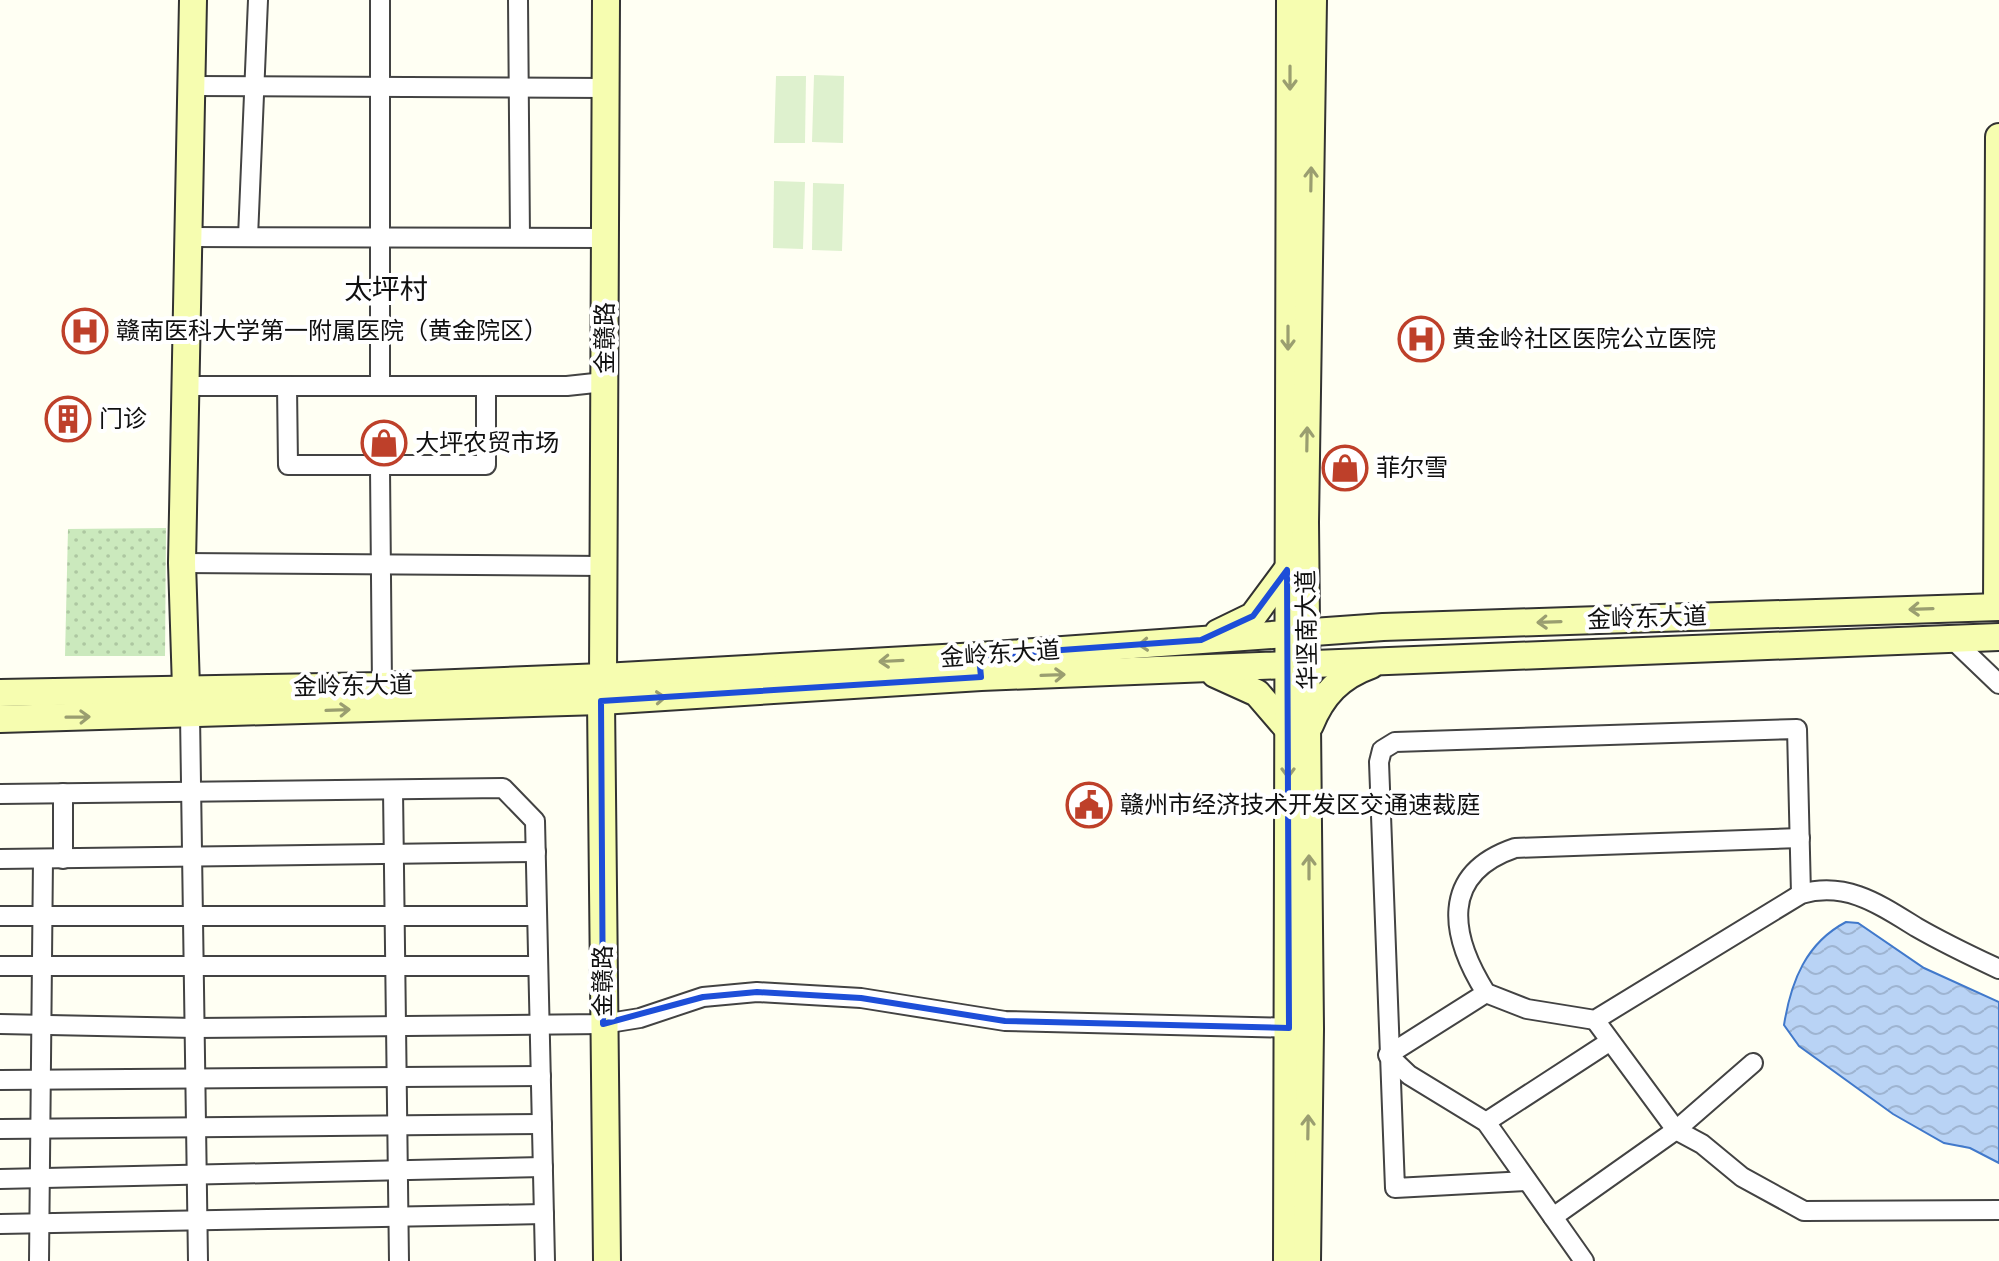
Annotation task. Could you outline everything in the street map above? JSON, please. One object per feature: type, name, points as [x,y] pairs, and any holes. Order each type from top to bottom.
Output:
[{"type":"main road","points":[[186,688],[182,563],[194,86],[193,0]]},
{"type":"main road","name":"金赣路","points":[[606,0],[602,689],[607,1261]]},
{"type":"main road","name":"华坚南大道","points":[[1290,0],[1300,1028],[1307,1261]]},
{"type":"main road","name":"华坚南大道","points":[[1296,570],[1313,0]]},
{"type":"main road","points":[[1998,607],[1999,137]]},
{"type":"main road","points":[[1201,640],[1253,616],[1296,570],[1322,607],[1353,621],[1383,627]]},
{"type":"main road","name":"金岭东大道","points":[[0,719],[190,715],[980,667],[1201,640],[1383,627],[1998,607]]},
{"type":"main road","name":"金岭东大道","points":[[980,667],[1200,669],[1999,637]]},
{"type":"main road","points":[[1200,669],[1236,680],[1257,693],[1298,728],[1331,689],[1358,670],[1383,660]]},
{"type":"main road","name":"金岭东大道","points":[[0,693],[382,686],[602,689]]},
{"type":"main road","name":"华坚南大道","points":[[1287,1261],[1300,1028]]},
{"type":"street","points":[[248,237],[258,0]]},
{"type":"street","points":[[380,0],[380,386]]},
{"type":"street","points":[[518,0],[520,237]]},
{"type":"street","points":[[194,86],[606,88]]},
{"type":"street","points":[[190,237],[605,238]]},
{"type":"street","points":[[187,386],[486,387],[604,382]]},
{"type":"street","points":[[287,386],[288,465],[380,468],[486,465],[486,387]]},
{"type":"street","points":[[380,468],[382,686]]},
{"type":"street","points":[[182,563],[604,566]]},
{"type":"street","points":[[1952,639],[1999,684]]},
{"type":"street","points":[[190,715],[194,792],[198,1261]]},
{"type":"street","points":[[1527,1181],[1395,1188],[1379,762],[1382,750],[1395,742],[1797,729],[1801,894]]},
{"type":"street","points":[[0,794],[503,788],[535,821],[545,1261]]},
{"type":"street","points":[[393,790],[399,1261]]},
{"type":"street","points":[[63,793],[63,859]]},
{"type":"street","points":[[1800,838],[1515,848],[1493,855],[1473,872],[1460,896],[1456,919],[1471,969],[1486,993],[1527,1009],[1595,1020],[1801,894],[1818,889],[1840,890],[1862,896],[1999,969]]},
{"type":"street","points":[[0,859],[536,852]]},
{"type":"street","points":[[39,1261],[43,859]]},
{"type":"street","points":[[0,916],[537,916]]},
{"type":"street","points":[[0,966],[537,966]]},
{"type":"street","points":[[0,1024],[195,1028],[603,1024],[640,1018],[703,997],[757,992],[861,998],[1005,1021],[1300,1028]]},
{"type":"street","points":[[1388,1055],[1486,993]]},
{"type":"street","points":[[1595,1020],[1676,1130],[1702,1144],[1742,1177],[1804,1211],[1999,1210]]},
{"type":"street","points":[[1486,1122],[1609,1042]]},
{"type":"street","points":[[1388,1055],[1409,1075],[1486,1122],[1584,1261]]},
{"type":"street","points":[[1553,1217],[1676,1130],[1753,1063]]},
{"type":"street","points":[[0,1080],[541,1076]]},
{"type":"street","points":[[0,1129],[542,1124]]},
{"type":"street","points":[[0,1179],[543,1167]]},
{"type":"street","points":[[0,1224],[544,1214]]},
{"type":"highlighted area","points":[[1287,570],[1289,1028],[1005,1021],[861,998],[757,992],[703,997],[603,1024],[601,701],[981,677],[979,656],[1201,640],[1253,616]]},
{"type":"green space","points":[[814,75],[844,76],[843,143],[812,142]]},
{"type":"green space","points":[[776,76],[806,76],[805,143],[774,143]]},
{"type":"green space","points":[[774,181],[805,182],[803,249],[773,248]]},
{"type":"green space","points":[[813,183],[844,184],[842,251],[812,250]]},
{"type":"green space","points":[[166,528],[165,656],[65,656],[68,529]]},
{"type":"water","points":[[1846,922],[1858,923],[1924,968],[1999,1002],[1999,1163],[1970,1148],[1944,1143],[1893,1114],[1799,1046],[1784,1025],[1791,993],[1803,965],[1820,941]]},
{"type":"place","name":"赣南医科大学第一附属医院（黄金院区）","points":[[85,331]]},
{"type":"place","name":"黄金岭社区医院公立医院","points":[[1421,339]]},
{"type":"place","name":"门诊","points":[[68,419]]},
{"type":"place","name":"大坪农贸市场","points":[[384,443]]},
{"type":"place","name":"菲尔雪","points":[[1345,468]]},
{"type":"place","name":"赣州市经济技术开发区交通速裁庭","points":[[1089,805]]},
{"type":"district","name":"太坪村","points":[[386,289]]}]
